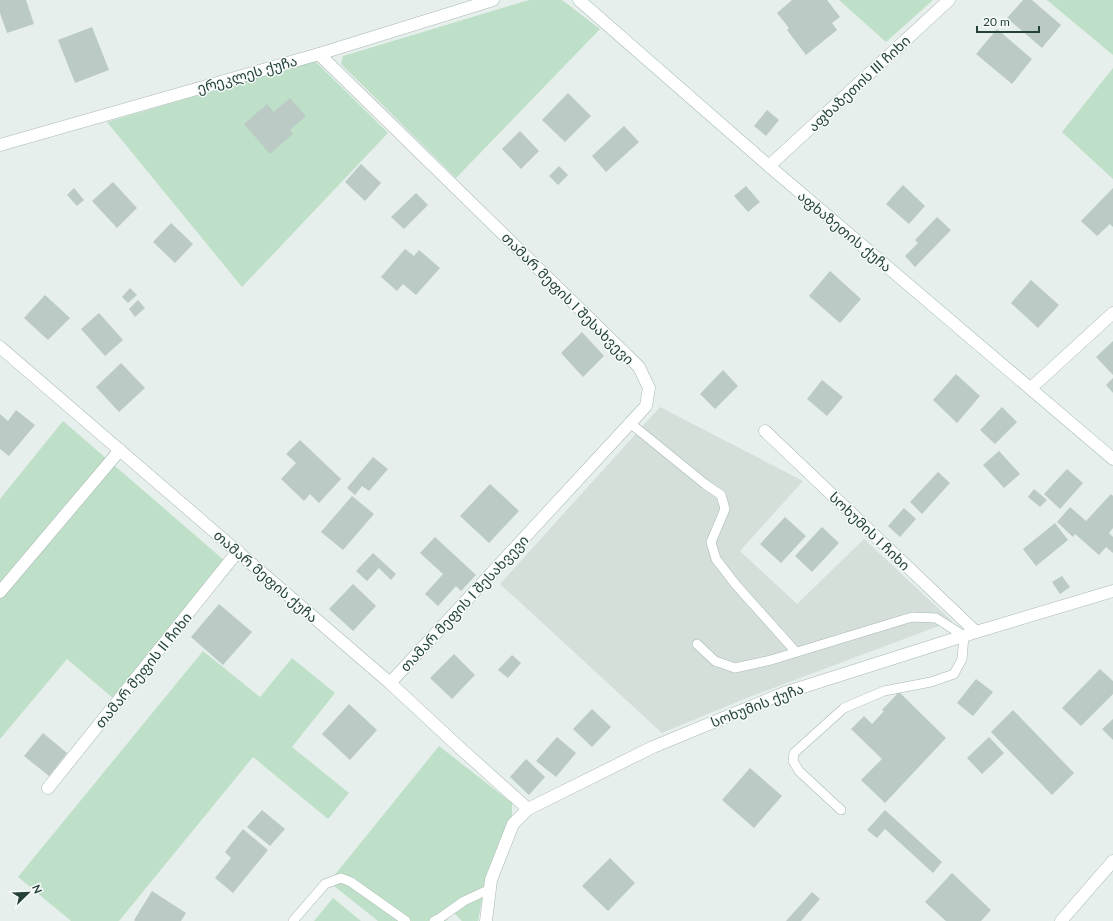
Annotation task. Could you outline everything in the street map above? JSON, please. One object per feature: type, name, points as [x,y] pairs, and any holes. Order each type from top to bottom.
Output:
[{"type":"street","name":"ერეკლეს ქუჩა","points":[[0,145],[319,54],[493,0]]},
{"type":"street","name":"აფხაზეთის ქუჩა","points":[[579,0],[769,166],[1113,459]]},
{"type":"street","name":"აფხაზეთის III ჩიხი","points":[[769,166],[949,0]]},
{"type":"street","name":"თამარ მეფის I შესახვევი","points":[[319,54],[638,368],[648,388],[646,406],[390,683]]},
{"type":"street","points":[[1031,388],[1113,313]]},
{"type":"street","name":"თამარ მეფის ქუჩა","points":[[0,347],[390,683],[528,809]]},
{"type":"street","name":"სოხუმის I ჩიხი","points":[[765,431],[976,632]]},
{"type":"street","points":[[0,592],[120,450]]},
{"type":"street","name":"თამარ მეფის II ჩიხი","points":[[48,788],[238,551]]},
{"type":"street","name":"სოხუმის ქუჩა","points":[[486,921],[491,880],[513,824],[528,809],[653,747],[784,693],[976,632],[1113,591]]},
{"type":"street","points":[[1061,921],[1113,861]]},
{"type":"lane","points":[[630,423],[705,484],[721,495],[725,508],[711,542],[716,559],[736,585],[796,652]]},
{"type":"lane","points":[[697,644],[715,661],[735,668],[771,660],[912,617],[936,618],[964,636],[962,659],[954,674],[931,682],[884,691],[844,708],[794,753],[793,761],[799,771],[841,810]]},
{"type":"lane","points":[[293,921],[325,884],[341,878],[352,882],[406,921]]},
{"type":"lane","points":[[434,921],[464,900],[490,889]]},
{"type":"shaded area","points":[[660,407],[803,481],[740,551],[797,604],[864,539],[952,621],[749,697],[662,733],[500,584]]},
{"type":"green space","points":[[529,0],[562,0],[600,29],[456,178],[341,64],[343,56]]},
{"type":"green space","points":[[839,0],[933,0],[886,42]]},
{"type":"green space","points":[[1047,0],[1113,0],[1113,55]]},
{"type":"green space","points":[[315,61],[388,133],[242,287],[107,122]]},
{"type":"green space","points":[[1113,68],[1113,179],[1062,132]]},
{"type":"green space","points":[[63,421],[233,568],[120,704],[67,659],[0,739],[0,499]]},
{"type":"green space","points":[[203,651],[260,697],[292,658],[335,693],[292,747],[349,793],[328,819],[253,757],[119,921],[71,921],[18,877]]},
{"type":"green space","points":[[439,746],[512,803],[512,820],[487,872],[478,921],[462,921],[453,912],[446,921],[378,921],[329,882]]},
{"type":"green space","points":[[333,898],[361,921],[314,921]]},
{"type":"building","points":[[0,0],[26,0],[34,24],[7,33],[0,13]]},
{"type":"building","points":[[792,0],[827,0],[840,17],[832,23],[837,30],[806,55],[787,30],[789,28],[777,13]]},
{"type":"building","points":[[1023,0],[1032,0],[1061,25],[1042,48],[1007,18]]},
{"type":"building","points":[[92,27],[109,70],[75,83],[58,40]]},
{"type":"building","points":[[997,29],[1032,59],[1012,84],[976,54]]},
{"type":"building","points":[[568,93],[591,116],[565,142],[542,120]]},
{"type":"building","points":[[290,98],[306,116],[290,130],[293,134],[270,154],[244,124],[267,104],[274,112]]},
{"type":"building","points":[[767,110],[779,120],[766,136],[754,126]]},
{"type":"building","points":[[624,126],[639,142],[606,172],[592,156]]},
{"type":"building","points":[[520,131],[539,151],[521,169],[502,149]]},
{"type":"building","points":[[361,164],[381,183],[365,201],[345,182]]},
{"type":"building","points":[[559,166],[568,175],[558,185],[549,176]]},
{"type":"building","points":[[113,182],[137,208],[117,228],[92,201]]},
{"type":"building","points":[[903,185],[925,206],[909,224],[886,204]]},
{"type":"building","points":[[746,186],[760,202],[748,212],[734,196]]},
{"type":"building","points":[[74,188],[84,200],[77,206],[67,195]]},
{"type":"building","points":[[1113,188],[1113,227],[1110,224],[1097,236],[1081,221]]},
{"type":"building","points":[[416,193],[428,205],[404,229],[391,217]]},
{"type":"building","points":[[937,217],[951,230],[915,267],[905,256],[918,243],[915,240]]},
{"type":"building","points":[[171,223],[193,244],[175,263],[153,242]]},
{"type":"building","points":[[405,249],[414,256],[419,250],[440,268],[416,295],[403,284],[397,291],[381,277]]},
{"type":"building","points":[[830,271],[861,299],[840,323],[809,296]]},
{"type":"building","points":[[1031,280],[1059,305],[1038,328],[1011,303]]},
{"type":"building","points":[[130,288],[137,295],[128,303],[122,297]]},
{"type":"building","points":[[45,295],[70,318],[48,340],[24,318]]},
{"type":"building","points":[[138,300],[145,308],[135,317],[129,309]]},
{"type":"building","points":[[99,313],[123,340],[105,356],[81,329]]},
{"type":"building","points":[[582,332],[604,356],[583,377],[561,353]]},
{"type":"building","points":[[1113,341],[1113,375],[1096,357]]},
{"type":"building","points":[[121,363],[145,388],[119,412],[96,387]]},
{"type":"building","points":[[723,370],[738,386],[715,409],[700,394]]},
{"type":"building","points":[[956,374],[980,396],[957,423],[933,400]]},
{"type":"building","points":[[1113,378],[1113,393],[1106,385]]},
{"type":"building","points":[[822,380],[843,397],[827,416],[807,399]]},
{"type":"building","points":[[1002,407],[1017,422],[995,444],[980,430]]},
{"type":"building","points":[[16,410],[35,425],[9,456],[0,449],[0,414],[8,421]]},
{"type":"building","points":[[300,440],[341,479],[319,503],[310,494],[304,501],[281,479],[296,463],[286,454]]},
{"type":"building","points":[[999,451],[1020,474],[1004,488],[983,465]]},
{"type":"building","points":[[373,457],[388,469],[369,491],[362,486],[355,495],[347,488]]},
{"type":"building","points":[[1067,469],[1083,483],[1060,509],[1044,494]]},
{"type":"building","points":[[938,472],[950,483],[922,514],[910,502]]},
{"type":"building","points":[[490,484],[519,511],[489,543],[460,516]]},
{"type":"building","points":[[1034,489],[1047,500],[1040,507],[1028,497]]},
{"type":"building","points":[[1111,494],[1113,496],[1113,528],[1109,533],[1113,537],[1113,553],[1106,547],[1099,555],[1075,534],[1073,537],[1057,522],[1070,507],[1086,521]]},
{"type":"building","points":[[352,496],[374,514],[343,550],[321,532]]},
{"type":"building","points":[[904,508],[916,519],[900,537],[888,526]]},
{"type":"building","points":[[785,517],[806,536],[781,563],[760,544]]},
{"type":"building","points":[[1055,523],[1068,540],[1036,566],[1023,549]]},
{"type":"building","points":[[822,527],[839,543],[812,572],[795,556]]},
{"type":"building","points":[[435,537],[476,575],[461,591],[456,586],[438,606],[425,594],[443,574],[420,553]]},
{"type":"building","points":[[373,553],[396,574],[391,580],[379,568],[367,581],[356,571]]},
{"type":"building","points":[[1062,576],[1070,587],[1060,594],[1052,582]]},
{"type":"building","points":[[353,584],[376,606],[353,631],[329,609]]},
{"type":"building","points":[[219,604],[252,632],[223,665],[191,637]]},
{"type":"building","points":[[454,654],[475,675],[452,699],[430,678]]},
{"type":"building","points":[[512,655],[521,663],[508,678],[498,670]]},
{"type":"building","points":[[1100,669],[1113,681],[1113,694],[1081,726],[1062,708]]},
{"type":"building","points":[[976,679],[993,692],[973,716],[957,703]]},
{"type":"building","points":[[899,692],[946,738],[885,803],[861,780],[882,759],[851,729],[864,716],[872,724],[884,711],[882,710]]},
{"type":"building","points":[[349,704],[377,730],[350,760],[322,734]]},
{"type":"building","points":[[592,709],[611,727],[592,747],[573,729]]},
{"type":"building","points":[[1013,710],[1074,773],[1052,795],[991,732]]},
{"type":"building","points":[[1113,719],[1113,740],[1102,729]]},
{"type":"building","points":[[43,733],[67,753],[49,776],[24,756]]},
{"type":"building","points":[[557,737],[576,753],[556,777],[536,761]]},
{"type":"building","points":[[989,737],[1004,753],[982,774],[967,758]]},
{"type":"building","points":[[526,759],[545,777],[529,795],[510,777]]},
{"type":"building","points":[[750,768],[782,796],[754,828],[722,800]]},
{"type":"building","points":[[262,810],[285,829],[270,846],[247,827]]},
{"type":"building","points":[[885,810],[942,862],[933,873],[885,829],[877,838],[867,830]]},
{"type":"building","points":[[243,829],[268,850],[233,893],[215,878],[231,858],[225,852]]},
{"type":"building","points":[[610,858],[635,883],[608,911],[582,886]]},
{"type":"building","points":[[952,873],[991,910],[981,921],[946,921],[925,902]]},
{"type":"building","points":[[152,891],[186,913],[181,921],[134,920]]},
{"type":"building","points":[[812,892],[820,899],[801,921],[786,921]]}]
